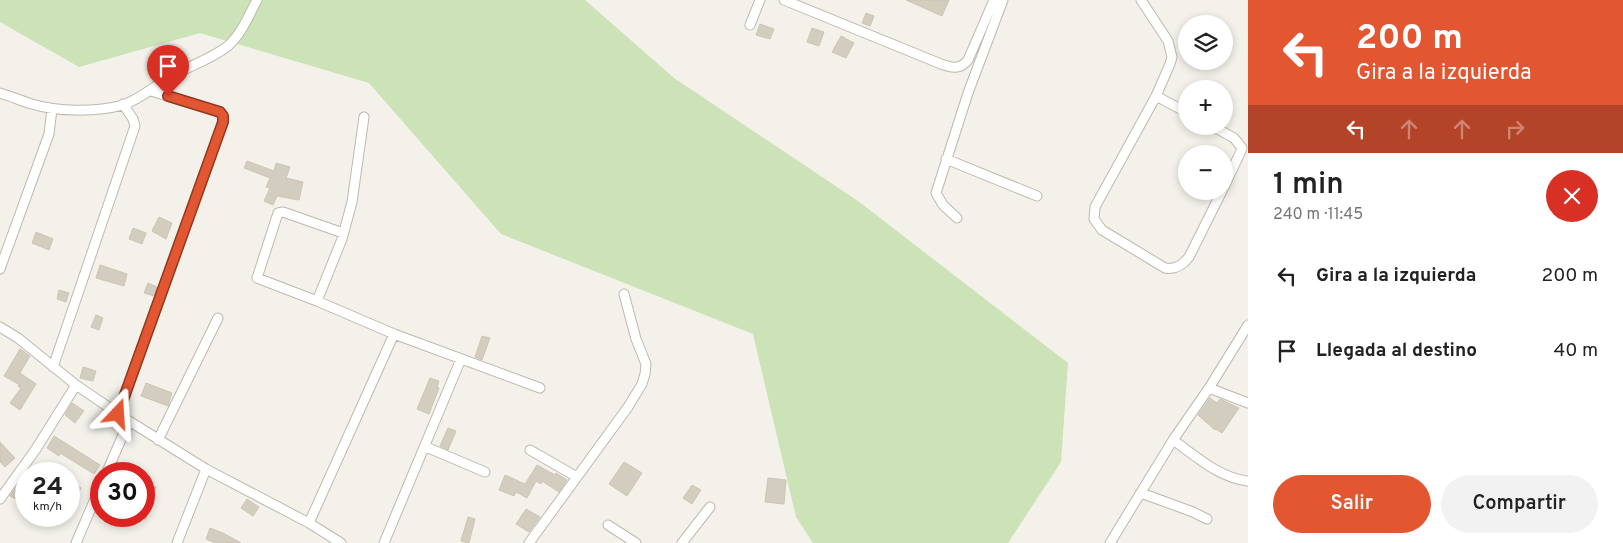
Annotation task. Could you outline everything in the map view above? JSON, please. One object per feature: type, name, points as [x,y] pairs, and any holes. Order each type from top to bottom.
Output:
[{"type":"street","points":[[0,92],[33,105],[52,109],[76,110],[123,104],[151,91],[171,76],[229,45],[244,26],[257,0]]},
{"type":"street","points":[[750,25],[760,0]]},
{"type":"street","points":[[784,0],[941,64],[958,68],[964,66],[968,60],[995,0]]},
{"type":"street","points":[[957,218],[943,205],[936,193],[995,0]]},
{"type":"street","points":[[1141,0],[1165,36],[1170,49],[1170,64],[1156,96],[1095,207],[1096,224],[1102,230],[1165,268],[1175,268],[1183,264],[1189,257],[1218,200]]},
{"type":"street","points":[[118,414],[223,122],[223,116],[220,112],[151,91]]},
{"type":"street","points":[[1156,96],[1178,108]]},
{"type":"street","points":[[53,366],[134,126],[133,119],[123,104]]},
{"type":"street","points":[[0,269],[49,134],[52,109]]},
{"type":"street","points":[[317,301],[343,233],[355,187],[364,117]]},
{"type":"street","points":[[1228,135],[1234,138],[1242,148],[1233,168]]},
{"type":"street","points":[[946,160],[1037,196]]},
{"type":"street","points":[[343,233],[283,212],[278,213],[257,278],[394,334],[540,388]]},
{"type":"street","points":[[529,543],[628,407],[646,374],[646,364],[636,339],[624,294]]},
{"type":"street","points":[[158,440],[218,318]]},
{"type":"street","points":[[1112,543],[1173,440],[1245,337],[1248,325]]},
{"type":"street","points":[[0,327],[18,338],[76,385],[128,421],[206,469],[309,523],[341,543]]},
{"type":"street","points":[[309,523],[394,334]]},
{"type":"street","points":[[384,543],[426,447],[461,359]]},
{"type":"street","points":[[0,499],[36,450],[76,385]]},
{"type":"street","points":[[1209,388],[1248,403]]},
{"type":"street","points":[[111,462],[128,421]]},
{"type":"street","points":[[1173,440],[1221,473],[1248,481]]},
{"type":"street","points":[[426,447],[485,472]]},
{"type":"street","points":[[530,450],[577,477]]},
{"type":"street","points":[[177,543],[206,469]]},
{"type":"street","points":[[1141,493],[1207,519]]},
{"type":"street","points":[[682,543],[710,507]]},
{"type":"street","points":[[76,543],[90,511]]},
{"type":"street","points":[[608,525],[636,543]]},
{"type":"green space","points":[[0,0],[585,0],[674,78],[858,201],[1068,363],[1061,462],[1008,543],[813,543],[796,517],[753,334],[501,234],[369,83],[200,33],[79,67],[0,22]]},
{"type":"building","points":[[906,0],[949,0],[942,16]]},
{"type":"building","points":[[866,13],[874,16],[870,26],[862,23]]},
{"type":"building","points":[[760,24],[774,29],[770,39],[756,35]]},
{"type":"building","points":[[812,28],[824,32],[819,46],[807,42]]},
{"type":"building","points":[[841,36],[854,43],[846,58],[832,52]]},
{"type":"building","points":[[247,161],[274,171],[276,163],[290,167],[286,178],[303,182],[299,200],[277,196],[273,205],[264,201],[270,188],[266,187],[270,178],[244,168]]},
{"type":"building","points":[[159,217],[172,223],[166,239],[152,231]]},
{"type":"building","points":[[133,228],[146,233],[142,244],[129,239]]},
{"type":"building","points":[[36,232],[53,239],[49,250],[32,243]]},
{"type":"building","points":[[100,265],[127,274],[124,286],[96,278]]},
{"type":"building","points":[[148,283],[157,287],[154,296],[144,293]]},
{"type":"building","points":[[59,290],[69,293],[66,302],[57,299]]},
{"type":"building","points":[[96,315],[103,318],[99,330],[91,327]]},
{"type":"building","points":[[482,336],[490,338],[482,360],[475,357]]},
{"type":"building","points":[[20,349],[30,356],[20,373],[36,384],[20,410],[10,403],[21,388],[18,386],[20,385],[4,376]]},
{"type":"building","points":[[83,367],[96,371],[93,381],[80,378]]},
{"type":"building","points":[[430,378],[439,381],[437,387],[439,388],[429,414],[417,409]]},
{"type":"building","points":[[146,383],[172,393],[168,406],[141,396]]},
{"type":"building","points":[[1210,398],[1217,403],[1220,399],[1239,408],[1222,433],[1215,430],[1198,415]]},
{"type":"building","points":[[72,403],[84,411],[75,423],[65,415]]},
{"type":"building","points":[[448,428],[456,431],[448,450],[440,446]]},
{"type":"building","points":[[54,436],[95,462],[90,462],[90,472],[80,465],[80,462],[75,462],[60,453],[59,456],[47,448]]},
{"type":"building","points":[[0,442],[15,458],[5,467],[0,462]]},
{"type":"building","points":[[624,462],[642,473],[627,496],[609,484]]},
{"type":"building","points":[[537,465],[567,480],[559,492],[542,481],[541,484],[536,481],[527,498],[516,492],[514,496],[499,490],[505,475],[525,484]]},
{"type":"building","points":[[768,478],[786,480],[784,504],[765,502]]},
{"type":"building","points":[[692,485],[701,490],[692,504],[683,498]]},
{"type":"building","points":[[15,489],[15,498],[10,496]]},
{"type":"building","points":[[247,499],[259,507],[253,516],[241,508]]},
{"type":"building","points":[[526,509],[540,517],[529,532],[516,524]]},
{"type":"building","points":[[468,517],[475,519],[469,543],[461,541]]},
{"type":"building","points":[[210,528],[241,543],[215,543],[206,539]]},
{"type":"route","points":[[118,414],[223,122],[223,116],[220,112],[168,96]]}]
